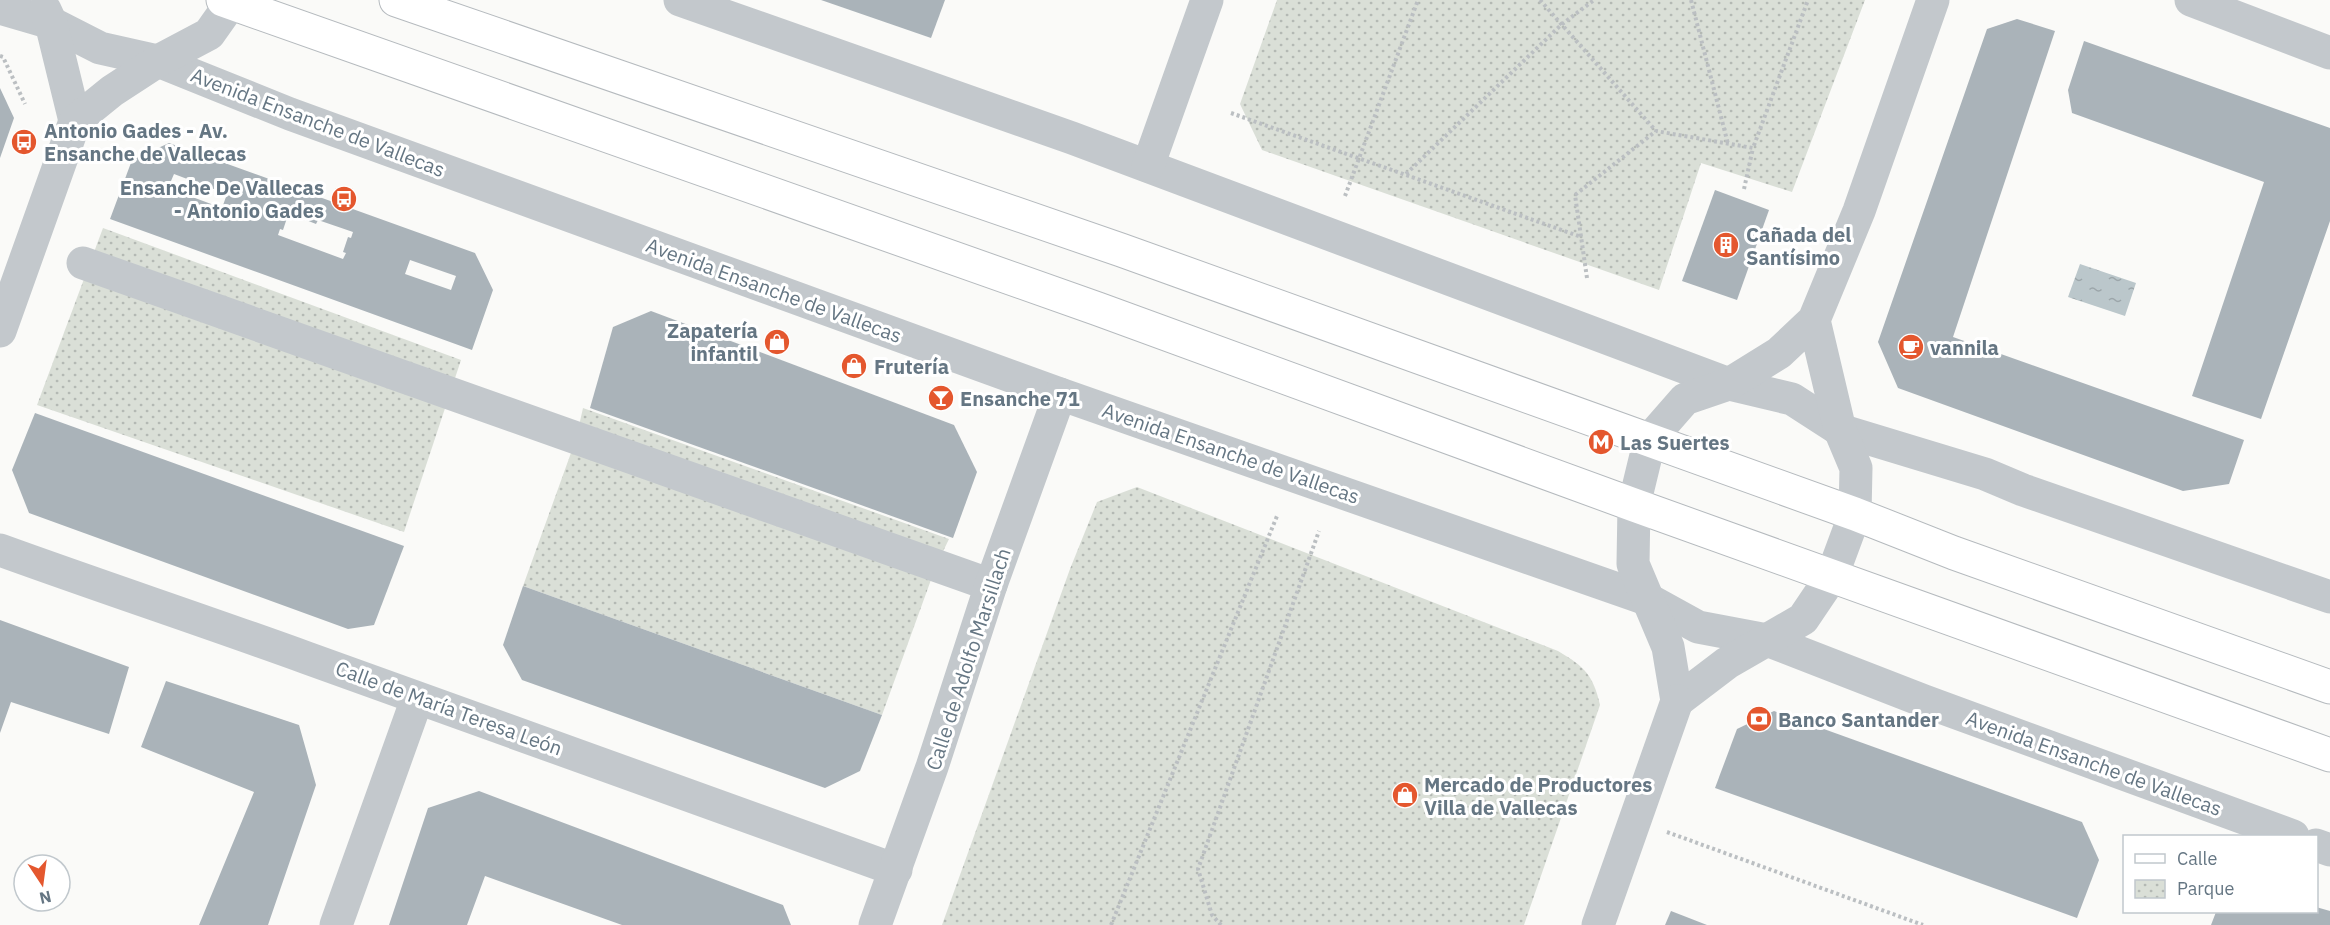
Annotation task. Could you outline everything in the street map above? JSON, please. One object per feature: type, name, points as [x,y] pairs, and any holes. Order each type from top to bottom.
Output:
[{"type":"main road","points":[[396,0],[1121,250],[1650,439],[1954,553],[2330,687]]},
{"type":"main road","points":[[229,1],[1087,305],[1634,505],[2330,755]]},
{"type":"street","points":[[680,0],[1148,166],[1729,384],[1792,399],[1840,430],[1985,474],[2330,597]]},
{"type":"street","points":[[1148,166],[1207,0]]},
{"type":"street","points":[[1598,925],[1677,701],[1668,647],[1633,564],[1634,505],[1650,439],[1685,399],[1729,384],[1779,353],[1814,320],[1859,211],[1933,0]]},
{"type":"street","points":[[2191,0],[2330,53]]},
{"type":"street","points":[[0,330],[75,121],[112,91],[158,61],[209,34],[229,1]]},
{"type":"street","name":"Avenida Ensanche de Vallecas","points":[[0,8],[45,12],[100,48],[158,61],[290,114],[1060,394],[1649,600],[1698,627],[1767,640],[1924,701],[2288,835]]},
{"type":"street","points":[[45,12],[75,121]]},
{"type":"street","points":[[83,263],[991,585]]},
{"type":"street","points":[[1677,701],[1727,663],[1803,619],[1832,576],[1855,514],[1856,468],[1840,430],[1814,320]]},
{"type":"street","name":"Calle de Adolfo Marsillach","points":[[875,925],[932,767],[991,585],[1060,394]]},
{"type":"street","name":"Calle de María Teresa León","points":[[0,550],[417,699],[519,733],[896,870]]},
{"type":"street","points":[[336,925],[417,699]]},
{"type":"path","points":[[1345,196],[1418,0]]},
{"type":"path","points":[[1540,0],[1656,131],[1753,148]]},
{"type":"path","points":[[1406,174],[1561,25],[1594,0]]},
{"type":"path","points":[[1691,0],[1728,144]]},
{"type":"path","points":[[1744,189],[1753,148],[1808,0]]},
{"type":"path","points":[[0,56],[3,57],[25,104]]},
{"type":"path","points":[[1231,113],[1581,237]]},
{"type":"path","points":[[1587,278],[1575,195],[1656,131]]},
{"type":"path","points":[[1111,925],[1277,516]]},
{"type":"path","points":[[1221,925],[1212,915],[1198,869],[1319,531]]},
{"type":"path","points":[[1634,820],[1923,925]]},
{"type":"green space","points":[[1277,0],[1865,0],[1792,192],[1701,163],[1659,290],[1262,150],[1240,104]]},
{"type":"green space","points":[[103,228],[461,360],[404,532],[37,405]]},
{"type":"green space","points":[[583,408],[949,539],[936,566],[882,715],[523,586],[576,439]]},
{"type":"green space","points":[[1137,487],[1558,651],[1581,667],[1591,679],[1600,705],[1524,925],[942,925],[1070,569],[1097,502]]},
{"type":"water","points":[[2080,264],[2136,283],[2125,316],[2068,297]]},
{"type":"building","points":[[821,0],[945,0],[931,38]]},
{"type":"building","points":[[2017,19],[2055,31],[1953,337],[2244,440],[2229,484],[2183,491],[1898,388],[1878,342],[1987,29]]},
{"type":"building","points":[[2084,41],[2330,128],[2330,221],[2261,419],[2192,396],[2264,182],[2072,113],[2068,90]]},
{"type":"building","points":[[0,88],[14,118],[0,158]]},
{"type":"building","points":[[169,143],[475,253],[493,290],[472,350],[110,219],[132,160]],"holes":[[[174,174],[227,194],[222,208],[168,188]],[[287,209],[302,214],[301,218],[316,224],[318,220],[353,232],[351,238],[348,237],[343,259],[278,235],[280,229],[283,230],[287,218],[284,217]],[[410,260],[456,276],[451,290],[405,274]]]},
{"type":"building","name":"Cañada del Santísimo","points":[[1715,190],[1769,210],[1737,300],[1682,281]]},
{"type":"building","points":[[651,311],[954,425],[977,472],[953,538],[590,408],[613,327]]},
{"type":"building","points":[[35,413],[404,546],[374,625],[348,629],[29,513],[12,470]]},
{"type":"building","points":[[523,586],[882,715],[860,771],[825,788],[522,680],[503,645]]},
{"type":"building","points":[[0,620],[129,667],[109,734],[11,702],[0,733]]},
{"type":"building","points":[[166,681],[299,725],[316,785],[268,925],[199,925],[254,792],[141,747]]},
{"type":"building","points":[[1774,711],[2082,822],[2099,860],[2077,918],[1715,788],[1737,729]]},
{"type":"building","points":[[479,791],[783,905],[791,925],[622,925],[485,876],[467,925],[389,925],[428,808]]},
{"type":"building","points":[[2318,908],[2330,911],[2330,925],[2211,925],[2216,913],[2318,913]]},
{"type":"building","points":[[1671,911],[1707,925],[1665,925]]},
{"type":"place","name":"Antonio Gades - Av. Ensanche de Vallecas","points":[[24,142]]},
{"type":"place","name":"Ensanche De Vallecas - Antonio Gades","points":[[344,199]]},
{"type":"place","name":"Cañada del Santísimo","points":[[1726,245]]},
{"type":"place","name":"Zapatería infantil","points":[[777,342]]},
{"type":"place","name":"vannila","points":[[1911,347]]},
{"type":"place","name":"Frutería","points":[[854,366]]},
{"type":"place","name":"Ensanche 71","points":[[941,398]]},
{"type":"place","name":"Las Suertes","points":[[1601,442]]},
{"type":"place","name":"Banco Santander","points":[[1759,719]]},
{"type":"place","name":"Mercado de Productores Villa de Vallecas","points":[[1405,795]]}]
